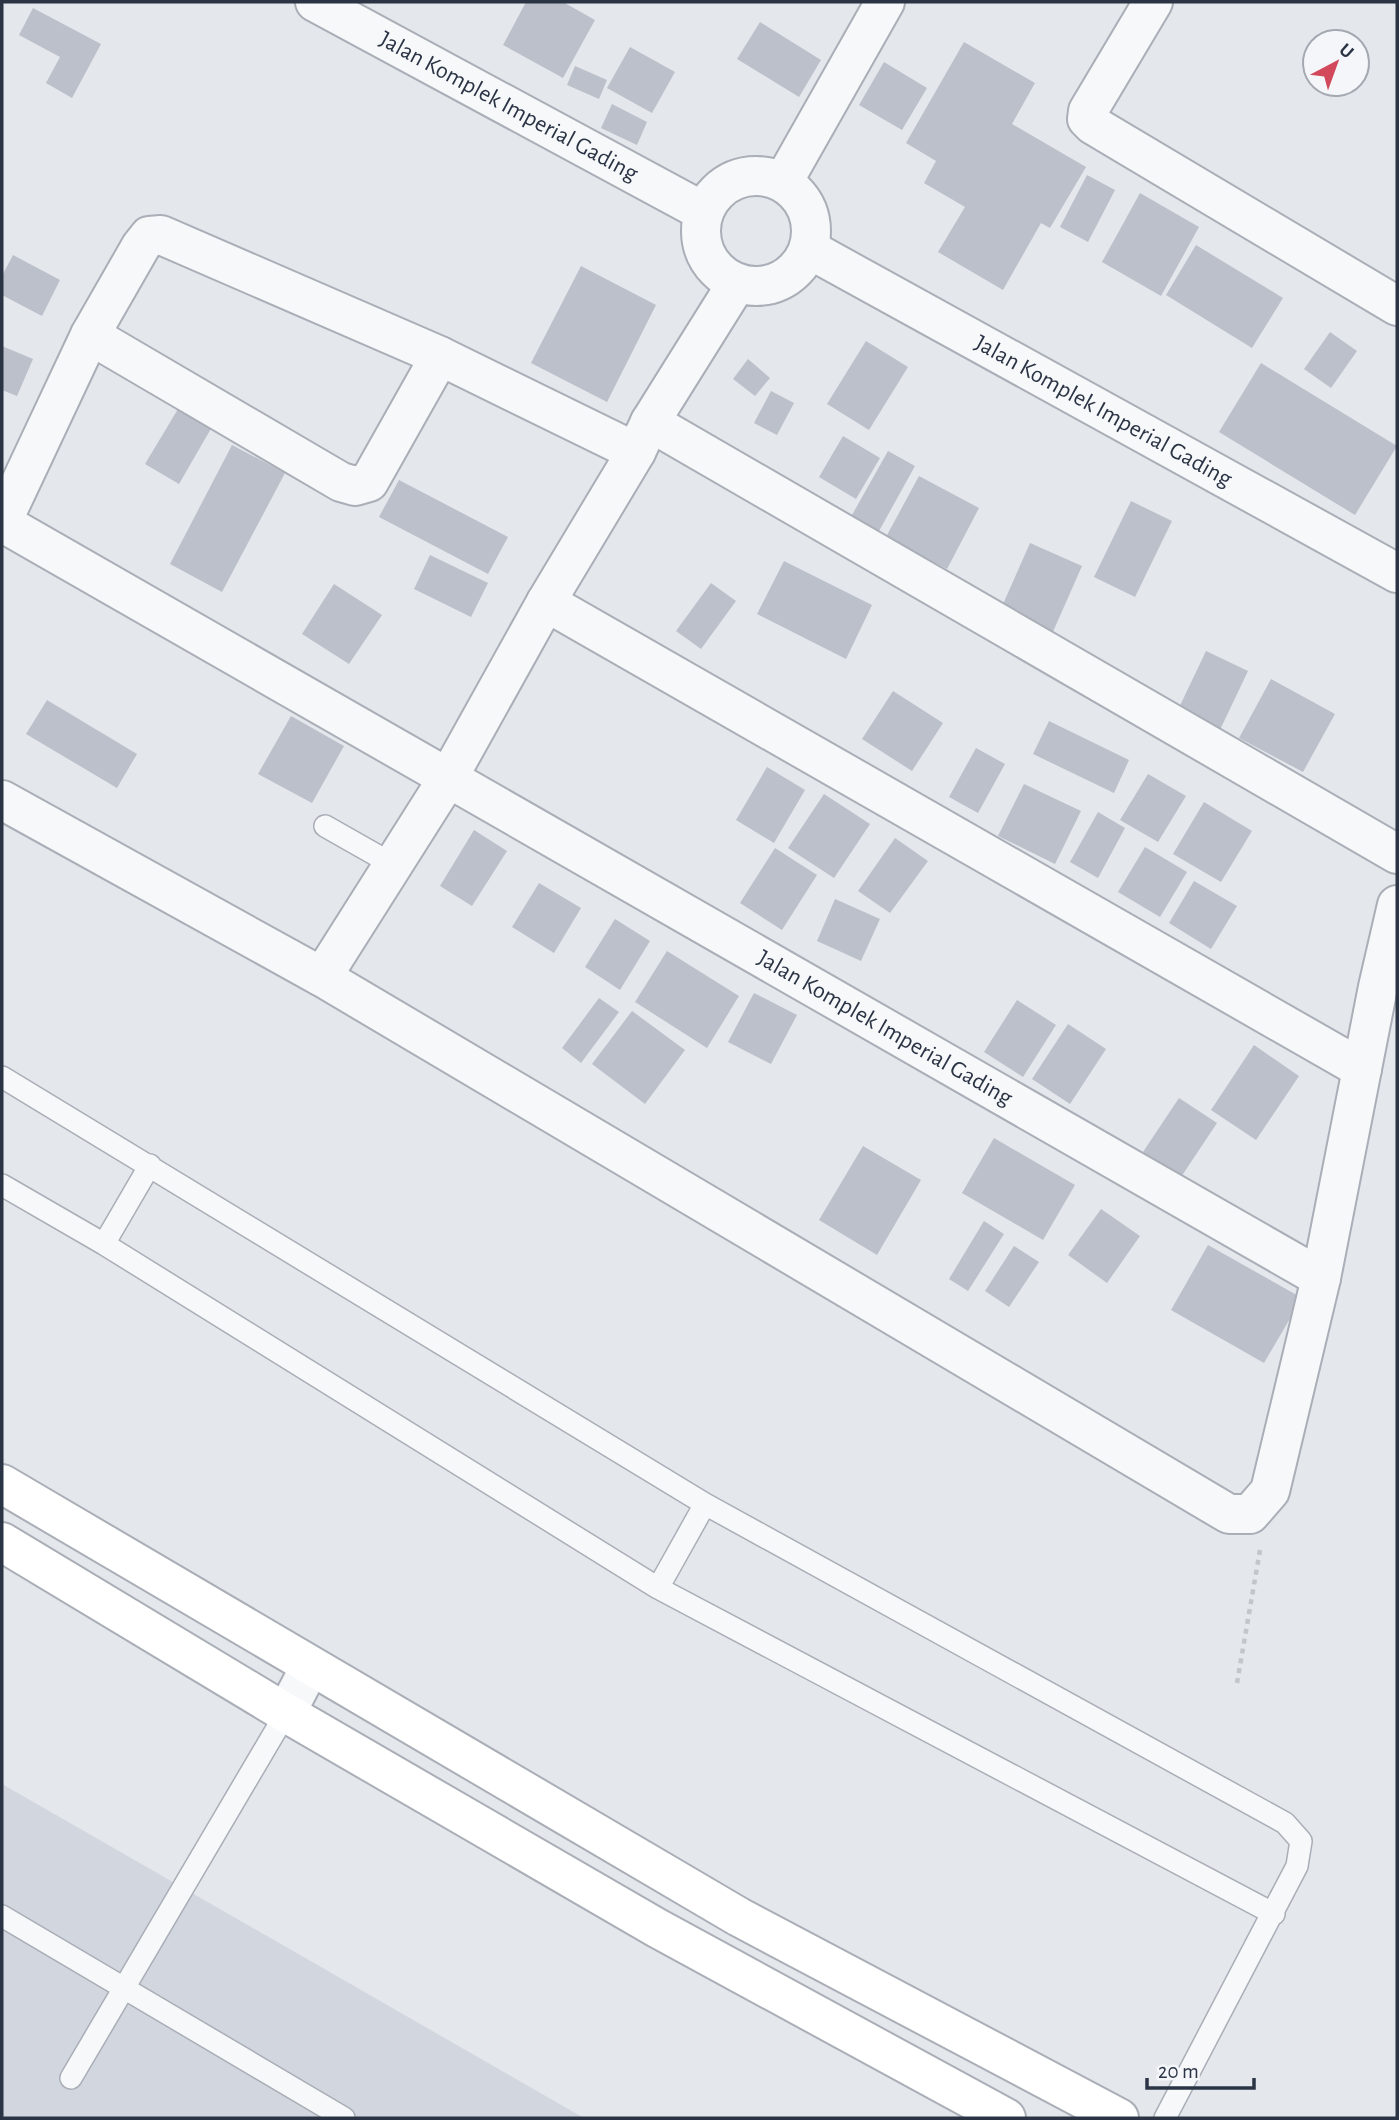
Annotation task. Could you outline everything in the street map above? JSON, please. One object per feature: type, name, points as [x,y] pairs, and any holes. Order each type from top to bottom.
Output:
[{"type":"street","name":"Jalan Komplek Imperial Gading","points":[[315,2],[704,212]]},
{"type":"street","points":[[783,182],[885,2]]},
{"type":"street","points":[[1153,2],[1088,111],[1087,119],[1397,306]]},
{"type":"street","points":[[752,176],[783,182],[802,200],[812,224],[809,249],[793,274],[767,286],[737,283],[719,272],[706,254],[701,233],[704,212],[722,187],[742,179],[752,176]]},
{"type":"street","points":[[440,356],[369,482],[355,486],[341,482],[90,335],[141,246],[149,236],[161,235],[440,356],[643,437],[1397,854]]},
{"type":"street","name":"Jalan Komplek Imperial Gading","points":[[809,249],[1397,573]]},
{"type":"street","points":[[322,977],[447,778],[546,602],[737,283]]},
{"type":"street","name":"Jalan Komplek Imperial Gading","points":[[90,335],[4,516],[6,523],[1321,1278]]},
{"type":"street","points":[[546,602],[1362,1069]]},
{"type":"street","points":[[2,800],[322,977],[1228,1514],[1250,1514],[1270,1491],[1321,1278],[1397,905]]},
{"type":"street","points":[[2,1484],[739,1917],[1119,2118]]},
{"type":"street","points":[[2,1542],[286,1713],[657,1928],[1006,2118]]},
{"type":"street","points":[[286,1713],[310,1667]]},
{"type":"lane","points":[[324,826],[392,864]]},
{"type":"lane","points":[[2,1077],[705,1504],[1285,1823],[1301,1841],[1297,1866],[1165,2118]]},
{"type":"lane","points":[[104,1244],[150,1165]]},
{"type":"lane","points":[[2,1185],[104,1244],[658,1588],[1274,1913]]},
{"type":"lane","points":[[658,1588],[705,1504]]},
{"type":"lane","points":[[71,2078],[286,1713]]},
{"type":"lane","points":[[2,1916],[123,1990],[344,2118]]},
{"type":"path","points":[[1237,1683],[1261,1546]]},
{"type":"shaded area","points":[[2,1784],[584,2118],[2,2118]]},
{"type":"building","points":[[526,2],[563,2],[595,20],[563,78],[503,45]]},
{"type":"building","points":[[33,8],[101,44],[72,98],[46,83],[60,57],[19,35]]},
{"type":"building","points":[[760,22],[821,60],[799,97],[737,59]]},
{"type":"building","points":[[964,42],[1035,83],[1012,124],[1086,167],[1050,228],[1041,223],[1003,290],[938,252],[965,207],[924,183],[936,161],[906,143]]},
{"type":"building","points":[[630,47],[675,72],[652,113],[607,88]]},
{"type":"building","points":[[884,62],[927,88],[902,130],[859,105]]},
{"type":"building","points":[[575,66],[607,80],[599,99],[567,85]]},
{"type":"building","points":[[612,104],[647,122],[637,145],[601,128]]},
{"type":"building","points":[[1087,175],[1115,190],[1088,242],[1060,227]]},
{"type":"building","points":[[1140,193],[1199,227],[1161,296],[1102,262]]},
{"type":"building","points":[[1196,245],[1283,298],[1252,348],[1166,295]]},
{"type":"building","points":[[13,255],[60,280],[42,316],[2,295],[2,276]]},
{"type":"building","points":[[581,266],[656,305],[607,402],[531,363]]},
{"type":"building","points":[[1330,332],[1357,351],[1331,388],[1304,369]]},
{"type":"building","points":[[866,341],[908,367],[869,430],[827,404]]},
{"type":"building","points":[[2,346],[33,359],[17,396],[2,390]]},
{"type":"building","points":[[748,359],[770,378],[755,396],[733,379]]},
{"type":"building","points":[[1261,363],[1397,446],[1355,515],[1219,432]]},
{"type":"building","points":[[771,391],[794,403],[777,435],[754,423]]},
{"type":"building","points":[[187,394],[220,413],[179,484],[145,464]]},
{"type":"building","points":[[843,436],[880,458],[856,499],[819,477]]},
{"type":"building","points":[[232,445],[285,473],[222,592],[170,564]]},
{"type":"building","points":[[888,451],[915,466],[879,531],[852,515]]},
{"type":"building","points":[[919,476],[979,508],[947,569],[886,537]]},
{"type":"building","points":[[399,480],[508,537],[488,574],[379,517]]},
{"type":"building","points":[[1131,501],[1172,521],[1135,597],[1094,577]]},
{"type":"building","points":[[1030,543],[1082,566],[1052,634],[1000,611]]},
{"type":"building","points":[[430,555],[488,583],[471,617],[414,589]]},
{"type":"building","points":[[784,561],[872,605],[846,659],[757,614]]},
{"type":"building","points":[[711,583],[736,601],[701,649],[676,631]]},
{"type":"building","points":[[334,584],[382,615],[349,664],[302,634]]},
{"type":"building","points":[[1206,651],[1248,671],[1218,734],[1176,714]]},
{"type":"building","points":[[1271,679],[1335,714],[1303,772],[1239,738]]},
{"type":"building","points":[[893,691],[943,723],[912,771],[862,739]]},
{"type":"building","points":[[47,700],[137,754],[117,788],[26,734]]},
{"type":"building","points":[[291,716],[344,746],[312,803],[258,774]]},
{"type":"building","points":[[1049,721],[1129,760],[1114,793],[1033,754]]},
{"type":"building","points":[[976,748],[1005,764],[978,813],[949,797]]},
{"type":"building","points":[[767,767],[805,790],[774,843],[736,820]]},
{"type":"building","points":[[1148,774],[1186,796],[1158,842],[1120,820]]},
{"type":"building","points":[[1024,784],[1081,811],[1055,864],[998,836]]},
{"type":"building","points":[[824,794],[870,824],[834,878],[788,848]]},
{"type":"building","points":[[1204,802],[1252,831],[1221,882],[1173,854]]},
{"type":"building","points":[[1098,812],[1125,828],[1098,878],[1070,862]]},
{"type":"building","points":[[474,830],[507,851],[472,906],[440,886]]},
{"type":"building","points":[[895,838],[928,861],[890,913],[858,891]]},
{"type":"building","points":[[1145,847],[1187,872],[1160,917],[1118,892]]},
{"type":"building","points":[[775,848],[817,875],[782,930],[740,903]]},
{"type":"building","points":[[1194,881],[1237,906],[1211,949],[1169,923]]},
{"type":"building","points":[[539,883],[581,908],[554,953],[512,927]]},
{"type":"building","points":[[835,899],[880,919],[861,961],[817,941]]},
{"type":"building","points":[[615,919],[650,941],[620,990],[585,967]]},
{"type":"building","points":[[667,951],[739,996],[707,1048],[635,1002]]},
{"type":"building","points":[[754,993],[797,1015],[771,1064],[728,1042]]},
{"type":"building","points":[[599,998],[619,1012],[581,1063],[562,1048]]},
{"type":"building","points":[[1017,1000],[1056,1025],[1023,1077],[984,1052]]},
{"type":"building","points":[[632,1011],[685,1050],[645,1104],[592,1064]]},
{"type":"building","points":[[1068,1024],[1106,1049],[1070,1104],[1032,1079]]},
{"type":"building","points":[[1254,1045],[1299,1076],[1256,1140],[1211,1110]]},
{"type":"building","points":[[1179,1098],[1217,1123],[1181,1177],[1143,1152]]},
{"type":"building","points":[[994,1138],[1075,1185],[1043,1240],[962,1193]]},
{"type":"building","points":[[863,1146],[921,1180],[877,1255],[819,1220]]},
{"type":"building","points":[[1101,1209],[1140,1236],[1107,1283],[1068,1255]]},
{"type":"building","points":[[984,1221],[1004,1234],[968,1291],[949,1279]]},
{"type":"building","points":[[1208,1245],[1302,1298],[1264,1363],[1171,1310]]},
{"type":"building","points":[[1014,1246],[1039,1262],[1009,1307],[985,1291]]}]
